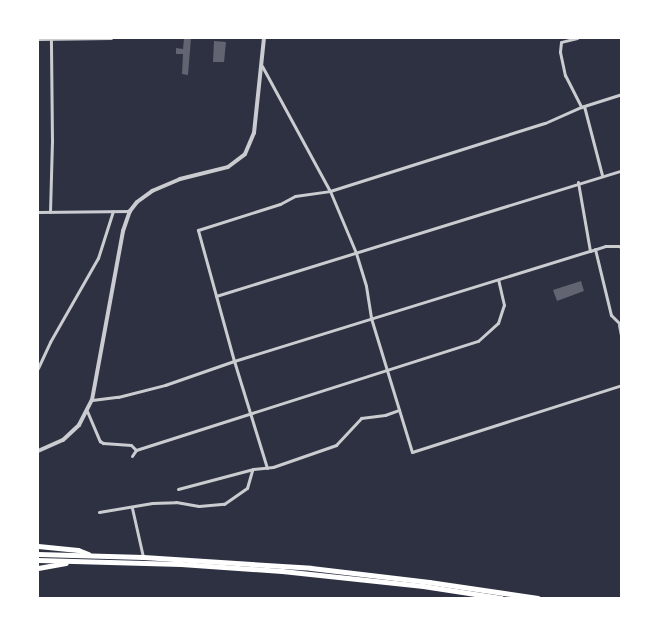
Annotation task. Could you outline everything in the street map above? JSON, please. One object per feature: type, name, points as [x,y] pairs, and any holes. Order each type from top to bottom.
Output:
[{"type":"highway","points":[[38,546],[78,550],[91,556]]},
{"type":"highway","points":[[38,554],[143,557],[320,569],[538,598]]},
{"type":"highway","points":[[38,560],[180,564],[282,571],[407,584],[501,598]]},
{"type":"highway","points":[[38,568],[72,561]]},
{"type":"street","points":[[38,39],[111,38]]},
{"type":"street","points":[[38,451],[63,440],[79,425],[92,400],[123,231],[130,211],[137,202],[152,190],[180,179],[228,167],[245,154],[254,133],[264,38]]},
{"type":"street","points":[[577,38],[561,42],[560,52],[565,75],[583,106],[602,175]]},
{"type":"street","points":[[50,212],[52,142],[51,39]]},
{"type":"street","points":[[262,66],[330,191],[356,253],[366,286],[371,318],[389,370],[398,410],[412,452],[622,384]]},
{"type":"street","points":[[267,468],[234,361],[198,230],[280,204],[295,196],[330,191],[546,123],[583,106],[622,94]]},
{"type":"street","points":[[216,296],[578,182],[622,170]]},
{"type":"street","points":[[578,182],[590,251]]},
{"type":"street","points":[[38,368],[50,342],[98,258],[113,211]]},
{"type":"street","points":[[38,212],[130,211]]},
{"type":"street","points":[[92,400],[118,397],[165,385],[234,361],[595,249],[612,246],[622,248]]},
{"type":"street","points":[[595,249],[611,315],[620,326],[622,340]]},
{"type":"street","points":[[132,456],[136,450],[478,341],[498,322],[504,305],[498,280]]},
{"type":"street","points":[[178,489],[252,469],[267,468],[336,445],[361,418],[385,415],[398,410]]},
{"type":"street","points":[[87,411],[100,441],[103,443],[131,445],[136,450]]},
{"type":"street","points":[[99,512],[176,502],[199,506],[224,504],[247,488],[252,469]]},
{"type":"street","points":[[132,508],[143,557]]},
{"type":"building","points":[[184,38],[191,38],[188,75],[182,74],[183,54],[176,54],[176,48],[183,49]]},
{"type":"building","points":[[214,41],[226,42],[224,62],[213,62]]},
{"type":"building","points":[[581,281],[584,291],[557,301],[553,290]]}]
